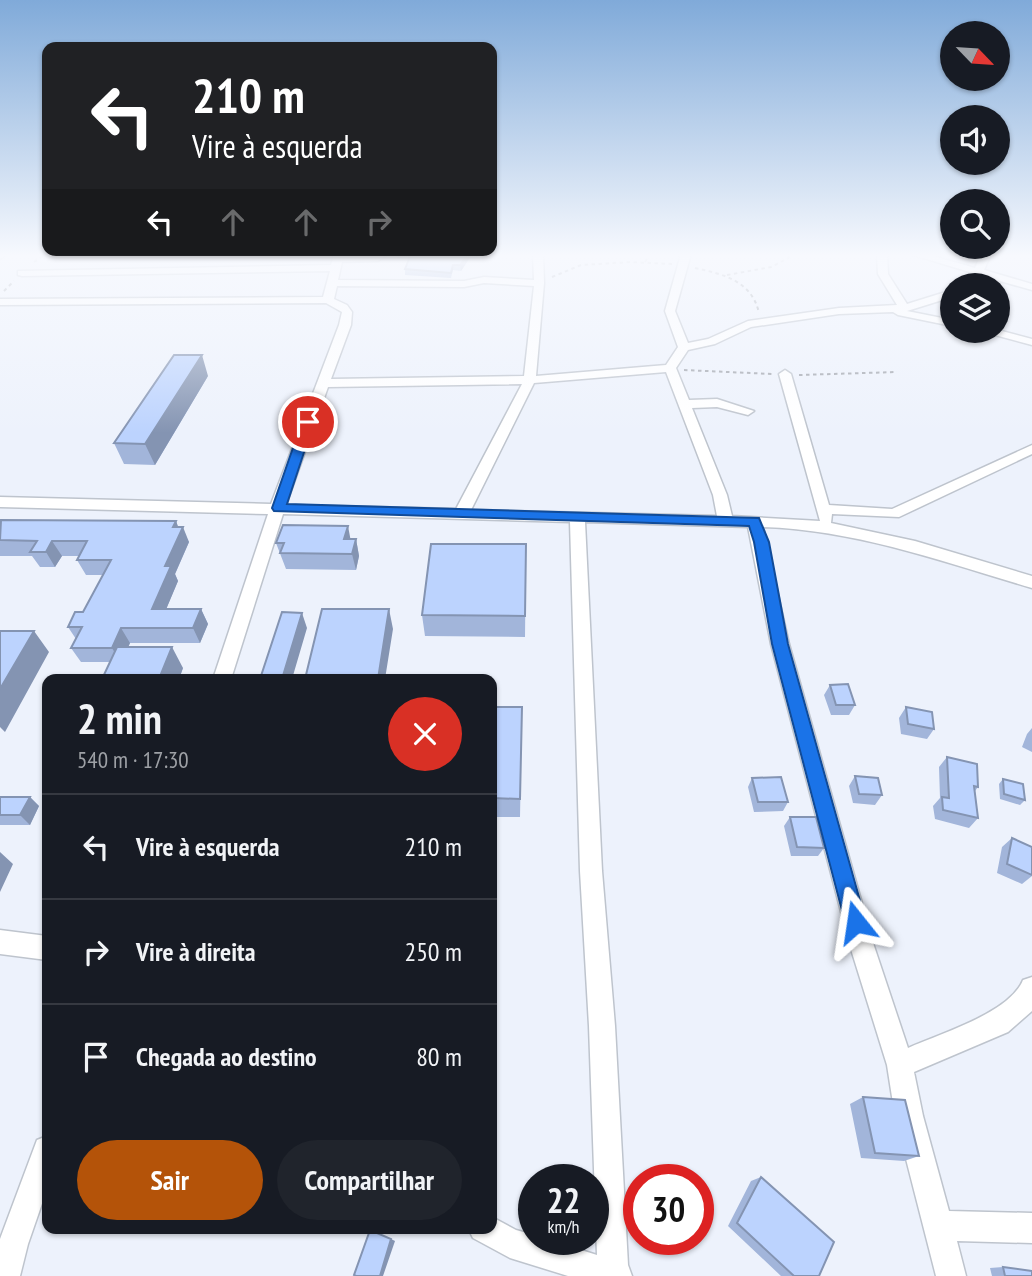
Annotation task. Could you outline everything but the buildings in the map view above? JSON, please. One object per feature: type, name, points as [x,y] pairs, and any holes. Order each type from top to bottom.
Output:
[{"type":"street","points":[[224,674],[279,508],[340,341],[347,314]]},
{"type":"street","points":[[462,513],[530,380],[536,314]]},
{"type":"street","points":[[671,314],[684,347]]},
{"type":"street","points":[[670,368],[684,347],[711,342],[733,330],[763,321],[825,314]]},
{"type":"street","points":[[903,314],[940,321]]},
{"type":"street","points":[[1010,337],[1032,342]]},
{"type":"street","points":[[324,383],[530,380],[670,368]]},
{"type":"street","points":[[670,368],[720,495],[725,520]]},
{"type":"street","points":[[785,374],[828,526]]},
{"type":"street","points":[[683,404],[717,403],[748,411]]},
{"type":"street","points":[[823,509],[894,514],[1032,449]]},
{"type":"street","points":[[0,502],[725,520],[828,526],[866,534],[1032,582]]},
{"type":"street","points":[[494,1234],[510,1243],[550,1257],[615,1275],[591,871],[577,516]]},
{"type":"street","points":[[754,522],[761,542],[780,644],[862,946],[900,1065],[909,1116],[951,1276]]},
{"type":"street","points":[[0,942],[42,947]]},
{"type":"street","points":[[900,1065],[999,1023],[1029,997],[1032,989]]},
{"type":"street","points":[[5,1276],[13,1244],[42,1164]]},
{"type":"street","points":[[940,1226],[1032,1228]]},
{"type":"path","points":[[760,314],[763,321]]},
{"type":"route","points":[[308,422],[279,508],[754,522],[761,542],[780,644],[856,922]]}]
